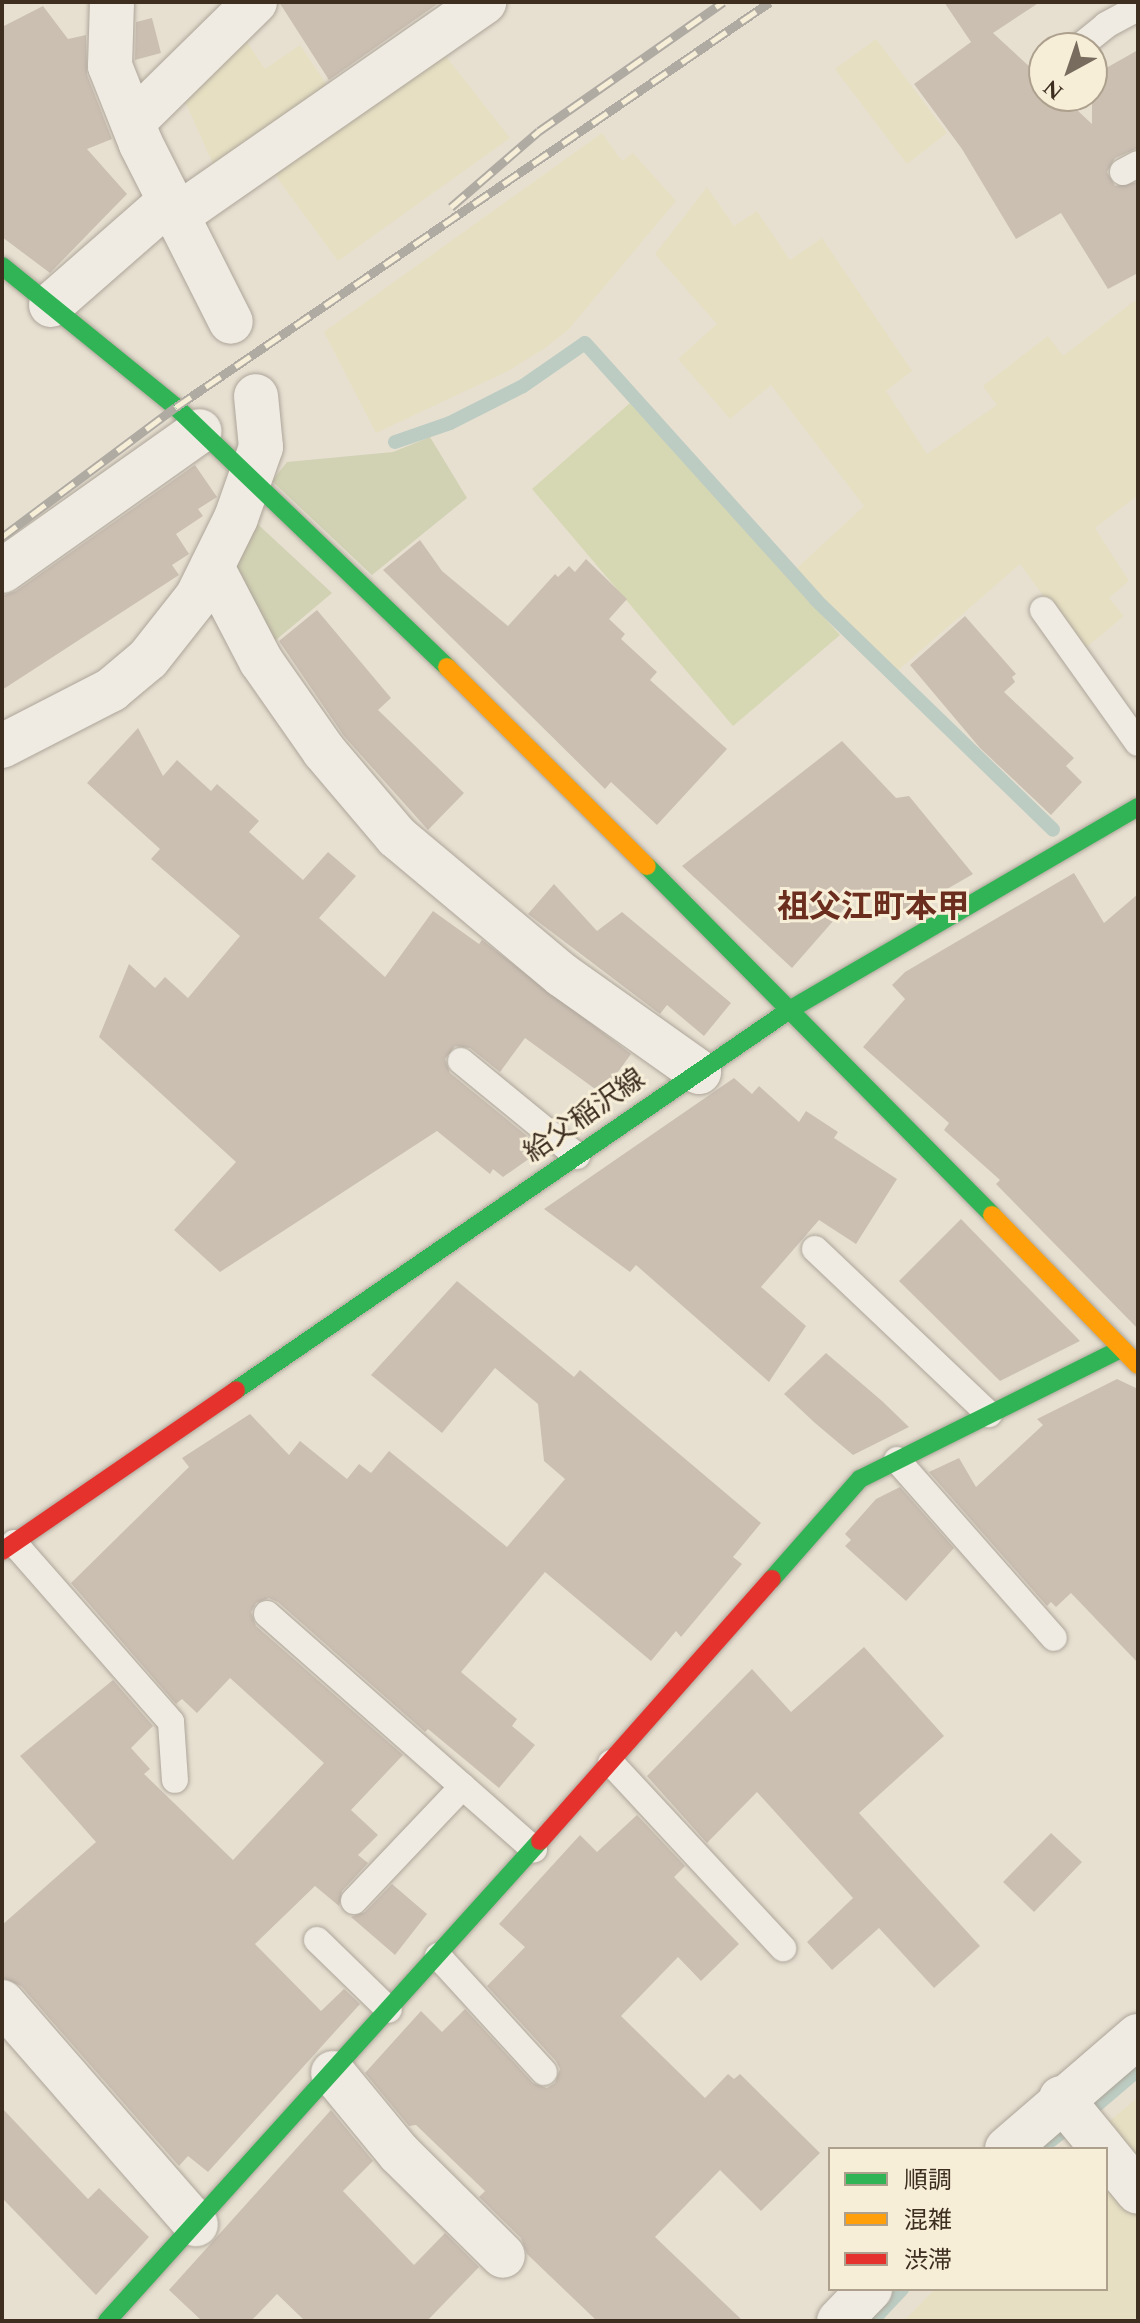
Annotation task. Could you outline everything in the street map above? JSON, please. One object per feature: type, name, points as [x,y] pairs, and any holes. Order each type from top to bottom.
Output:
[{"type":"street","points":[[112,2],[110,66],[133,122],[231,322]]},
{"type":"street","points":[[133,122],[255,2]]},
{"type":"street","points":[[51,305],[174,208],[484,2]]},
{"type":"street","points":[[2,266],[200,431],[250,479],[791,1009],[1138,1365]]},
{"type":"street","points":[[2,746],[111,690],[148,659],[197,597],[250,479],[261,447],[256,396]]},
{"type":"street","points":[[2,571],[200,431]]},
{"type":"street","points":[[212,567],[261,661],[324,751],[397,837],[562,975],[699,1072]]},
{"type":"street","name":"給父稲沢線","points":[[8,1547],[791,1009],[1138,807]]},
{"type":"street","points":[[107,2321],[611,1763],[860,1479],[1121,1349]]},
{"type":"street","points":[[2,2002],[196,2224]]},
{"type":"street","points":[[1009,2147],[1061,2098],[1138,2036]]},
{"type":"street","points":[[333,2073],[399,2153],[503,2256]]},
{"type":"street","points":[[1061,2098],[1101,2147]]},
{"type":"street","points":[[1108,2156],[1138,2192]]},
{"type":"street","points":[[839,2321],[868,2291]]},
{"type":"lane","points":[[1097,32],[1138,8]]},
{"type":"lane","points":[[1043,610],[1138,743]]},
{"type":"lane","points":[[461,1061],[577,1156]]},
{"type":"lane","points":[[815,1249],[989,1414]]},
{"type":"lane","points":[[897,1460],[1054,1638]]},
{"type":"lane","points":[[8,1547],[171,1722],[175,1780]]},
{"type":"lane","points":[[267,1614],[534,1849]]},
{"type":"lane","points":[[611,1763],[783,1948]]},
{"type":"lane","points":[[354,1901],[463,1786]]},
{"type":"lane","points":[[317,1940],[389,2010]]},
{"type":"lane","points":[[438,1956],[544,2072]]},
{"type":"shaded area","points":[[241,33],[265,69],[300,45],[333,94],[218,175],[184,99]]},
{"type":"shaded area","points":[[876,39],[947,133],[907,164],[835,69]]},
{"type":"shaded area","points":[[437,45],[510,138],[338,261],[267,164]]},
{"type":"shaded area","points":[[602,133],[622,161],[633,153],[676,201],[568,330],[545,348],[508,371],[376,433],[324,332]]},
{"type":"shaded area","points":[[707,187],[734,226],[757,211],[790,260],[822,238],[912,371],[886,391],[927,454],[997,405],[983,386],[1048,336],[1063,356],[1138,298],[1138,495],[1095,528],[1129,581],[1109,598],[1124,616],[1083,650],[1020,564],[896,672],[796,569],[864,506],[771,385],[730,419],[678,359],[717,324],[655,254]]},
{"type":"shaded area","points":[[1138,2097],[1138,2166],[1104,2126]]},
{"type":"shaded area","points":[[1108,2176],[1138,2213],[1138,2321],[904,2321],[933,2291],[1108,2291]]},
{"type":"green space","points":[[630,403],[840,635],[733,726],[532,489]]},
{"type":"green space","points":[[430,437],[467,498],[372,575],[272,481],[287,462],[393,452]]},
{"type":"green space","points":[[252,519],[332,593],[264,650],[229,566]]},
{"type":"building","points":[[279,2],[440,2],[329,80]]},
{"type":"building","points":[[944,2],[1040,2],[993,33],[1028,65],[1028,112],[1079,112],[1092,124],[1092,112],[1108,112],[1108,67],[1138,50],[1138,148],[1115,158],[1107,172],[1115,186],[1138,182],[1138,273],[1108,289],[1061,213],[1016,239],[962,149],[914,84],[971,42]]},
{"type":"building","points":[[43,6],[68,39],[86,35],[87,75],[112,139],[87,149],[127,194],[50,273],[2,237],[2,27]]},
{"type":"building","points":[[152,18],[161,53],[135,60],[136,22]]},
{"type":"building","points":[[195,465],[217,497],[198,509],[203,516],[176,534],[189,554],[172,565],[179,575],[2,690],[2,596],[16,591]]},
{"type":"building","points":[[420,540],[442,571],[508,626],[555,574],[558,577],[569,566],[575,572],[586,559],[627,599],[609,619],[625,634],[621,639],[657,672],[650,680],[727,749],[657,825],[611,782],[605,789],[383,570]]},
{"type":"building","points":[[317,610],[391,698],[378,710],[464,793],[428,830],[344,736],[279,641]]},
{"type":"building","points":[[965,616],[1016,674],[1012,677],[1015,682],[1004,692],[1074,758],[1066,766],[1082,782],[1051,815],[980,748],[910,665]]},
{"type":"building","points":[[138,728],[163,776],[177,760],[211,791],[217,784],[259,821],[249,832],[303,880],[328,852],[356,876],[319,918],[385,977],[433,911],[479,944],[482,940],[631,1054],[602,1094],[525,1038],[500,1072],[470,1048],[455,1046],[445,1059],[450,1073],[543,1149],[503,1177],[493,1169],[490,1174],[437,1131],[220,1272],[174,1230],[236,1162],[99,1037],[129,964],[155,988],[165,977],[188,998],[240,936],[151,859],[160,849],[87,783]]},
{"type":"building","points":[[842,741],[896,798],[909,796],[973,874],[892,921],[862,888],[792,968],[682,866]]},
{"type":"building","points":[[1074,873],[1104,923],[1138,894],[1138,1329],[996,1184],[1000,1180],[944,1130],[949,1123],[863,1047],[905,999],[892,985],[905,972]]},
{"type":"building","points":[[554,884],[597,931],[622,912],[731,1003],[704,1036],[667,1005],[660,1014],[528,914]]},
{"type":"building","points":[[734,1078],[752,1094],[759,1086],[799,1122],[806,1111],[838,1132],[834,1138],[897,1179],[856,1244],[819,1220],[761,1287],[806,1326],[769,1382],[636,1265],[630,1272],[544,1209]]},
{"type":"building","points":[[961,1219],[1080,1341],[1000,1381],[899,1281]]},
{"type":"building","points":[[457,1281],[574,1377],[580,1370],[761,1523],[733,1557],[742,1564],[681,1637],[676,1631],[651,1661],[545,1572],[461,1672],[517,1719],[512,1726],[535,1745],[499,1788],[428,1729],[425,1732],[278,1602],[269,1598],[256,1603],[251,1612],[256,1626],[403,1755],[351,1810],[378,1835],[358,1855],[368,1863],[342,1891],[339,1906],[315,1886],[255,1944],[321,2011],[344,1989],[360,2004],[208,2172],[188,2156],[179,2166],[21,1986],[2,1978],[2,1925],[96,1842],[20,1756],[113,1680],[153,1726],[131,1748],[150,1769],[144,1774],[233,1860],[324,1763],[230,1678],[197,1713],[182,1699],[176,1704],[71,1583],[189,1467],[182,1458],[250,1414],[289,1455],[300,1441],[347,1479],[359,1464],[371,1473],[389,1451],[507,1547],[565,1479],[544,1461],[538,1404],[495,1368],[442,1433],[371,1375]]},
{"type":"building","points":[[826,1353],[909,1427],[853,1455],[815,1423],[784,1394]]},
{"type":"building","points":[[1117,1379],[1138,1389],[1138,1663],[1071,1593],[1056,1607],[1051,1602],[1047,1606],[929,1472],[959,1458],[976,1487],[1043,1425],[1037,1419]]},
{"type":"building","points":[[900,1487],[954,1548],[906,1601],[845,1546],[851,1540],[845,1534],[876,1499]]},
{"type":"building","points":[[864,1647],[944,1736],[859,1813],[980,1946],[934,1988],[879,1928],[832,1970],[807,1942],[853,1898],[757,1792],[707,1843],[647,1776],[752,1669],[791,1712]]},
{"type":"building","points":[[637,1815],[685,1866],[674,1877],[739,1944],[701,1981],[678,1957],[621,2016],[705,2098],[728,2074],[734,2079],[740,2074],[820,2153],[761,2211],[720,2170],[655,2237],[743,2321],[597,2321],[527,2254],[521,2238],[479,2197],[485,2191],[416,2125],[409,2126],[365,2073],[421,2011],[442,2032],[465,2009],[533,2083],[547,2088],[555,2083],[560,2069],[556,2061],[487,1986],[525,1947],[499,1924],[580,1835],[597,1852]]},
{"type":"building","points":[[1051,1833],[1082,1862],[1034,1912],[1003,1882]]},
{"type":"building","points":[[392,1884],[427,1914],[395,1955],[351,1917],[365,1912]]},
{"type":"building","points":[[2,2108],[88,2199],[99,2188],[149,2237],[96,2295],[2,2198]]},
{"type":"building","points":[[331,2110],[373,2161],[343,2191],[414,2265],[445,2233],[479,2267],[427,2321],[305,2321],[277,2294],[251,2321],[202,2321],[169,2290]]},
{"type":"waterway","points":[[395,442],[450,423],[523,386],[585,343],[816,600],[1053,830]]},
{"type":"waterway","points":[[1091,2110],[1138,2070]]},
{"type":"waterway","points":[[1043,2147],[1063,2131]]},
{"type":"waterway","points":[[872,2321],[900,2291]]},
{"type":"railway","points":[[451,207],[539,131],[723,2]]},
{"type":"railway","points":[[2,537],[176,407],[770,2]]},
{"type":"traffic: fast","points":[[2,266],[176,407],[447,667]]},
{"type":"traffic: fast","points":[[236,1390],[791,1009],[1138,807]]},
{"type":"traffic: fast","points":[[647,866],[992,1215]]},
{"type":"traffic: fast","points":[[772,1579],[860,1479],[1121,1349]]},
{"type":"traffic: fast","points":[[107,2321],[540,1841]]},
{"type":"traffic: slow","points":[[447,667],[647,866]]},
{"type":"traffic: slow","points":[[992,1215],[1138,1365]]},
{"type":"traffic: jam","points":[[2,1551],[236,1390]]},
{"type":"traffic: jam","points":[[540,1841],[772,1579]]},
{"type":"district","name":"祖父江町本甲","points":[[873,908]]}]
